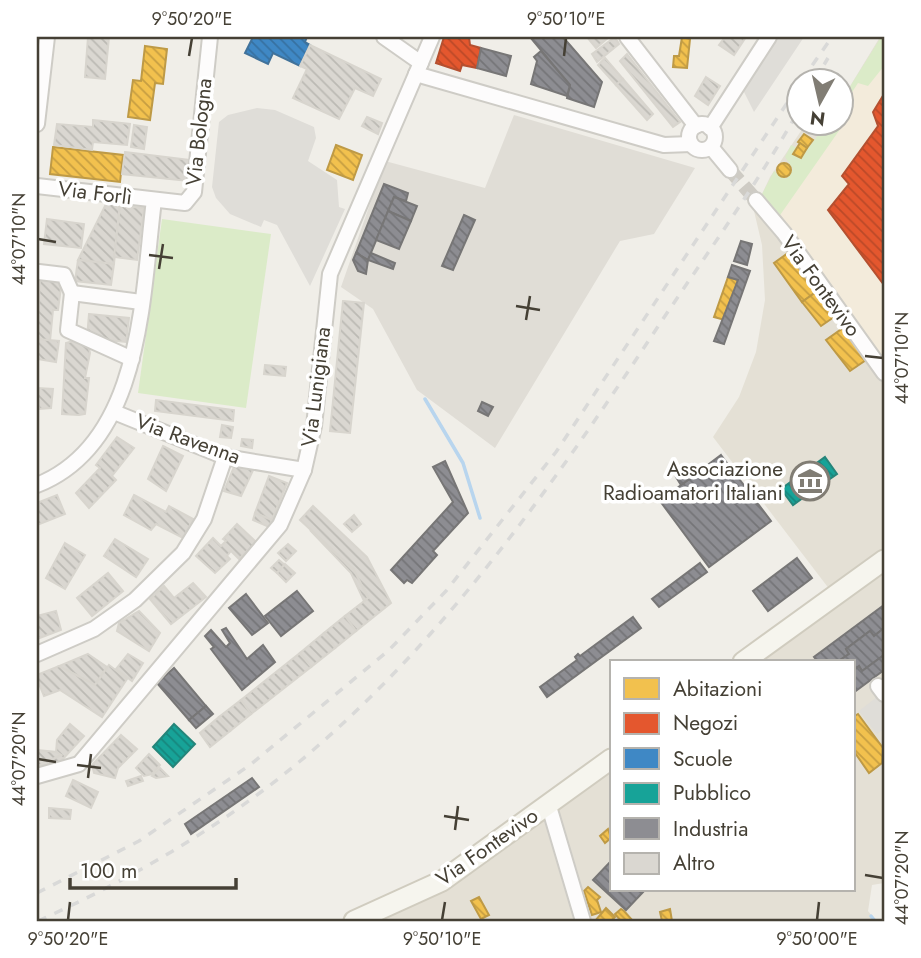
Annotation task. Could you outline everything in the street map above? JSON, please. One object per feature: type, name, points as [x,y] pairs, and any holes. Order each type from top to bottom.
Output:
[{"type":"street","points":[[37,124],[47,37]]},
{"type":"street","name":"Via Bologna","points":[[37,485],[50,480],[90,447],[114,412],[132,359],[154,200],[184,204],[194,192],[210,37]]},
{"type":"street","points":[[384,37],[418,68],[664,145],[691,144],[702,150],[711,147],[715,139],[627,37]]},
{"type":"street","name":"Via Lunigiana","points":[[37,776],[79,764],[280,526],[304,470],[314,426],[330,274],[432,37]]},
{"type":"street","points":[[691,144],[690,132],[703,127],[769,37]]},
{"type":"street","points":[[711,147],[730,170]]},
{"type":"street","name":"Via Forlì","points":[[37,186],[154,200]]},
{"type":"street","name":"Via Fontevivo","points":[[756,200],[784,233],[884,373]]},
{"type":"street","points":[[39,272],[64,275],[72,293],[68,330],[132,359]]},
{"type":"street","points":[[72,293],[141,302]]},
{"type":"street","name":"Via Ravenna","points":[[114,412],[225,457],[304,470]]},
{"type":"street","points":[[37,654],[94,629],[135,600],[183,553],[204,519],[225,457]]},
{"type":"street","points":[[746,660],[884,560]]},
{"type":"street","name":"Via Fontevivo","points":[[354,921],[442,881],[610,760]]},
{"type":"street","points":[[548,803],[583,921]]},
{"type":"shaded area","points":[[775,37],[804,37],[754,112],[742,88]]},
{"type":"shaded area","points":[[880,37],[884,37],[884,883],[872,885],[868,911],[876,921],[343,921],[439,878],[610,751],[610,892],[855,892],[855,660],[733,660],[830,590],[713,437],[739,397],[756,352],[765,300],[762,245],[754,211],[770,177],[798,136],[855,136],[855,78]]},
{"type":"shaded area","points":[[884,37],[884,359],[778,211],[824,136],[855,136],[855,85]]},
{"type":"shaded area","points":[[257,108],[275,110],[314,127],[316,138],[308,161],[337,180],[339,207],[345,209],[310,286],[277,225],[264,220],[261,227],[230,214],[216,198],[212,187],[219,122],[228,115]]},
{"type":"shaded area","points":[[514,115],[695,168],[654,234],[620,241],[495,448],[417,390],[373,309],[341,287],[385,161],[485,188]]},
{"type":"shaded area","points":[[877,697],[884,705],[884,729],[877,734],[859,711]]},
{"type":"green space","points":[[881,37],[884,37],[884,66],[868,86],[858,83],[855,88],[855,79]]},
{"type":"green space","points":[[817,136],[835,136],[778,218],[759,200],[774,171],[786,179],[793,169],[785,157],[791,145],[797,148],[794,154],[801,158]]},
{"type":"green space","points":[[162,219],[271,234],[246,408],[138,393]]},
{"type":"building: Abitazioni","points":[[682,37],[690,39],[687,68],[673,67],[674,56],[679,56]]},
{"type":"building: Abitazioni","points":[[145,46],[167,49],[163,84],[155,83],[150,120],[128,117],[133,80],[141,81]]},
{"type":"building: Abitazioni","points":[[802,136],[813,140],[807,148],[798,142]]},
{"type":"building: Abitazioni","points":[[800,143],[807,148],[801,158],[793,154]]},
{"type":"building: Abitazioni","points":[[336,145],[362,155],[353,180],[327,170]]},
{"type":"building: Abitazioni","points":[[53,147],[123,155],[120,182],[50,174]]},
{"type":"building: Abitazioni","points":[[781,163],[787,163],[791,170],[787,177],[781,177],[777,173],[777,167]]},
{"type":"building: Abitazioni","points":[[788,253],[816,292],[802,302],[774,263]]},
{"type":"building: Abitazioni","points":[[728,277],[738,280],[725,320],[714,317]]},
{"type":"building: Abitazioni","points":[[816,292],[834,317],[821,326],[802,302]]},
{"type":"building: Abitazioni","points":[[843,328],[866,360],[850,371],[826,340]]},
{"type":"building: Abitazioni","points":[[858,714],[883,748],[882,763],[869,773],[855,753],[855,716]]},
{"type":"building: Abitazioni","points":[[608,829],[610,839],[605,843],[600,836]]},
{"type":"building: Abitazioni","points":[[588,887],[600,897],[597,900],[601,912],[592,915],[584,891]]},
{"type":"building: Abitazioni","points":[[479,897],[489,915],[481,919],[471,901]]},
{"type":"building: Abitazioni","points":[[606,908],[615,917],[611,921],[595,921]]},
{"type":"building: Abitazioni","points":[[621,909],[633,921],[621,921],[615,914]]},
{"type":"building: Abitazioni","points":[[670,909],[672,921],[662,921],[660,912]]},
{"type":"building: Negozi","points":[[444,37],[469,37],[470,45],[481,48],[477,68],[462,65],[460,71],[436,63]]},
{"type":"building: Negozi","points":[[884,94],[884,285],[828,210],[849,184],[842,176],[878,126],[873,112]]},
{"type":"building: Scuole","points":[[253,37],[307,37],[305,42],[310,45],[300,66],[273,53],[268,64],[245,53]]},
{"type":"building: Pubblico","name":"Associazione Radioamatori Italiani","points":[[825,457],[837,474],[817,488],[819,490],[813,495],[811,492],[793,505],[781,489]]},
{"type":"building: Pubblico","points":[[174,724],[195,744],[173,767],[153,747]]},
{"type":"building: Industria","points":[[530,37],[563,37],[602,82],[594,107],[567,98],[570,85]]},
{"type":"building: Industria","points":[[481,48],[511,56],[506,76],[477,68]]},
{"type":"building: Industria","points":[[541,51],[570,85],[567,96],[531,84],[537,61],[534,57]]},
{"type":"building: Industria","points":[[384,184],[408,193],[406,201],[394,197],[368,260],[356,253]]},
{"type":"building: Industria","points":[[394,197],[417,206],[411,221],[388,211]]},
{"type":"building: Industria","points":[[388,211],[411,221],[399,249],[376,240]]},
{"type":"building: Industria","points":[[464,215],[475,220],[453,270],[442,266]]},
{"type":"building: Industria","points":[[741,241],[752,244],[747,265],[734,261]]},
{"type":"building: Industria","points":[[356,253],[368,260],[366,274],[358,271],[353,260]]},
{"type":"building: Industria","points":[[371,253],[395,263],[393,269],[368,260]]},
{"type":"building: Industria","points":[[732,265],[750,271],[724,344],[714,341],[738,280],[728,277]]},
{"type":"building: Industria","points":[[482,402],[493,407],[488,416],[478,411]]},
{"type":"building: Industria","points":[[721,455],[771,521],[709,567],[660,501]]},
{"type":"building: Industria","points":[[445,461],[468,513],[433,551],[437,555],[412,583],[407,580],[404,583],[391,570],[453,502],[433,467]]},
{"type":"building: Industria","points":[[693,464],[699,472],[681,485],[676,477]]},
{"type":"building: Industria","points":[[797,558],[812,578],[768,611],[753,591]]},
{"type":"building: Industria","points":[[700,563],[707,572],[659,607],[652,599]]},
{"type":"building: Industria","points":[[297,591],[313,611],[281,636],[265,616]]},
{"type":"building: Industria","points":[[246,594],[268,623],[252,635],[229,608]]},
{"type":"building: Industria","points":[[884,605],[884,628],[874,636],[870,631],[846,649],[849,654],[840,660],[816,660],[814,657]]},
{"type":"building: Industria","points":[[633,617],[641,628],[547,697],[540,687],[577,660],[575,657],[578,654],[580,656]]},
{"type":"building: Industria","points":[[226,628],[247,659],[263,645],[275,662],[242,690],[211,649],[214,647],[205,636],[211,630],[226,647],[230,643],[222,630]]},
{"type":"building: Industria","points":[[884,628],[884,655],[862,671],[859,666],[855,669],[855,660],[840,660],[849,654],[846,649],[870,631],[874,636]]},
{"type":"building: Industria","points":[[884,655],[884,670],[855,692],[855,669],[859,666],[862,671]]},
{"type":"building: Industria","points":[[174,668],[206,706],[189,720],[157,683]]},
{"type":"building: Industria","points":[[206,706],[213,714],[196,728],[189,720]]},
{"type":"building: Industria","points":[[252,778],[259,787],[191,834],[185,824]]},
{"type":"building: Industria","points":[[610,862],[610,892],[643,892],[626,910],[593,880]]},
{"type":"building: Altro","points":[[88,37],[109,37],[105,79],[85,77]]},
{"type":"building: Altro","points":[[587,37],[609,37],[596,48]]},
{"type":"building: Altro","points":[[615,37],[619,44],[597,62],[592,54]]},
{"type":"building: Altro","points":[[725,37],[746,37],[734,55],[719,45]]},
{"type":"building: Altro","points":[[310,45],[381,79],[373,96],[355,88],[339,119],[293,98],[307,69],[300,66]]},
{"type":"building: Altro","points":[[627,54],[680,122],[673,127],[620,61]]},
{"type":"building: Altro","points":[[605,58],[623,79],[616,85],[598,65]]},
{"type":"building: Altro","points":[[706,77],[720,86],[708,105],[695,96]]},
{"type":"building: Altro","points":[[623,79],[653,114],[647,120],[616,85]]},
{"type":"building: Altro","points":[[367,117],[382,123],[378,134],[362,126]]},
{"type":"building: Altro","points":[[93,120],[130,124],[127,145],[93,142],[92,150],[54,145],[57,124],[93,127]]},
{"type":"building: Altro","points":[[134,125],[147,127],[144,149],[131,147]]},
{"type":"building: Altro","points":[[125,152],[191,160],[188,181],[122,174]]},
{"type":"building: Altro","points":[[108,200],[120,201],[114,264],[78,260]]},
{"type":"building: Altro","points":[[120,206],[144,208],[137,260],[114,257]]},
{"type":"building: Altro","points":[[47,219],[84,224],[81,248],[44,244]]},
{"type":"building: Altro","points":[[78,260],[114,264],[111,285],[75,281]]},
{"type":"building: Altro","points":[[40,278],[62,280],[58,310],[53,310],[50,341],[37,339]]},
{"type":"building: Altro","points":[[343,301],[364,303],[350,433],[330,431]]},
{"type":"building: Altro","points":[[89,314],[129,318],[126,342],[87,338]]},
{"type":"building: Altro","points":[[37,339],[59,341],[56,362],[37,359]]},
{"type":"building: Altro","points":[[66,343],[88,343],[90,353],[85,378],[89,378],[85,414],[79,415],[62,414]]},
{"type":"building: Altro","points":[[265,365],[286,367],[285,376],[264,374]]},
{"type":"building: Altro","points":[[37,388],[53,389],[51,408],[39,409]]},
{"type":"building: Altro","points":[[156,400],[234,410],[233,421],[155,411]]},
{"type":"building: Altro","points":[[222,425],[233,427],[231,438],[220,437]]},
{"type":"building: Altro","points":[[117,437],[134,448],[112,476],[116,480],[89,508],[76,493],[100,468],[96,465]]},
{"type":"building: Altro","points":[[242,439],[253,440],[252,448],[241,446]]},
{"type":"building: Altro","points":[[163,446],[183,456],[166,491],[148,479]]},
{"type":"building: Altro","points":[[236,462],[254,468],[241,496],[224,491]]},
{"type":"building: Altro","points":[[269,476],[287,483],[272,520],[255,513]]},
{"type":"building: Altro","points":[[57,495],[65,514],[37,525],[37,503]]},
{"type":"building: Altro","points":[[134,495],[166,512],[169,506],[193,519],[183,538],[156,524],[151,530],[124,515]]},
{"type":"building: Altro","points":[[313,506],[367,557],[391,603],[356,631],[345,616],[368,598],[354,570],[300,520]]},
{"type":"building: Altro","points":[[255,513],[272,520],[269,527],[253,520]]},
{"type":"building: Altro","points":[[354,515],[361,524],[352,532],[344,524]]},
{"type":"building: Altro","points":[[237,524],[256,542],[239,559],[231,551],[227,556],[230,559],[215,573],[196,556],[213,538],[221,546],[226,541],[223,539]]},
{"type":"building: Altro","points":[[310,530],[354,570],[368,598],[364,601],[351,573]]},
{"type":"building: Altro","points":[[115,539],[148,559],[136,577],[104,556]]},
{"type":"building: Altro","points":[[65,543],[85,555],[65,589],[46,578]]},
{"type":"building: Altro","points":[[288,544],[296,551],[286,561],[278,553]]},
{"type":"building: Altro","points":[[279,560],[285,565],[277,573],[271,568]]},
{"type":"building: Altro","points":[[285,564],[295,573],[286,582],[277,573]]},
{"type":"building: Altro","points":[[108,573],[123,591],[92,616],[77,598]]},
{"type":"building: Altro","points":[[193,583],[206,597],[171,624],[150,599],[164,586],[174,598]]},
{"type":"building: Altro","points":[[56,611],[61,630],[37,639],[37,616]]},
{"type":"building: Altro","points":[[139,611],[160,633],[149,651],[117,631],[119,623]]},
{"type":"building: Altro","points":[[345,616],[356,631],[335,648],[324,633]]},
{"type":"building: Altro","points":[[324,633],[335,648],[311,667],[300,653]]},
{"type":"building: Altro","points":[[300,653],[311,667],[251,714],[241,700]]},
{"type":"building: Altro","points":[[88,654],[107,667],[95,685],[59,666]]},
{"type":"building: Altro","points":[[128,654],[143,663],[132,681],[116,669]]},
{"type":"building: Altro","points":[[109,665],[127,679],[102,717],[60,690],[44,696],[37,679],[37,675],[59,666],[95,685]]},
{"type":"building: Altro","points":[[241,700],[251,714],[230,731],[219,717]]},
{"type":"building: Altro","points":[[219,717],[230,731],[210,747],[200,733]]},
{"type":"building: Altro","points":[[70,724],[84,736],[60,762],[49,765],[48,761],[61,755],[56,753],[57,740]]},
{"type":"building: Altro","points":[[121,735],[137,749],[118,768],[115,778],[94,773],[92,765]]},
{"type":"building: Altro","points":[[37,750],[57,752],[61,755],[48,761],[49,765],[37,765]]},
{"type":"building: Altro","points":[[149,754],[160,765],[152,774],[144,776],[136,768]]},
{"type":"building: Altro","points":[[160,768],[168,776],[152,776]]},
{"type":"building: Altro","points":[[141,776],[143,781],[128,786],[126,781]]},
{"type":"building: Altro","points":[[73,780],[98,792],[91,808],[66,796]]},
{"type":"building: Altro","points":[[49,808],[71,810],[70,819],[49,818]]},
{"type":"waterway","points":[[425,399],[463,463],[480,518]]},
{"type":"waterway","points":[[871,916],[875,921]]},
{"type":"tunnel","points":[[730,170],[756,200]]},
{"type":"railway","points":[[812,66],[832,37]]},
{"type":"railway","points":[[823,66],[828,58]]},
{"type":"railway","points":[[37,893],[139,841],[250,765],[388,651],[446,591],[556,452],[785,106]]},
{"type":"railway","points":[[38,921],[107,888],[207,830],[299,762],[401,666],[492,561],[575,449],[785,134]]},
{"type":"place","name":"Associazione Radioamatori Italiani","points":[[810,481]]}]
